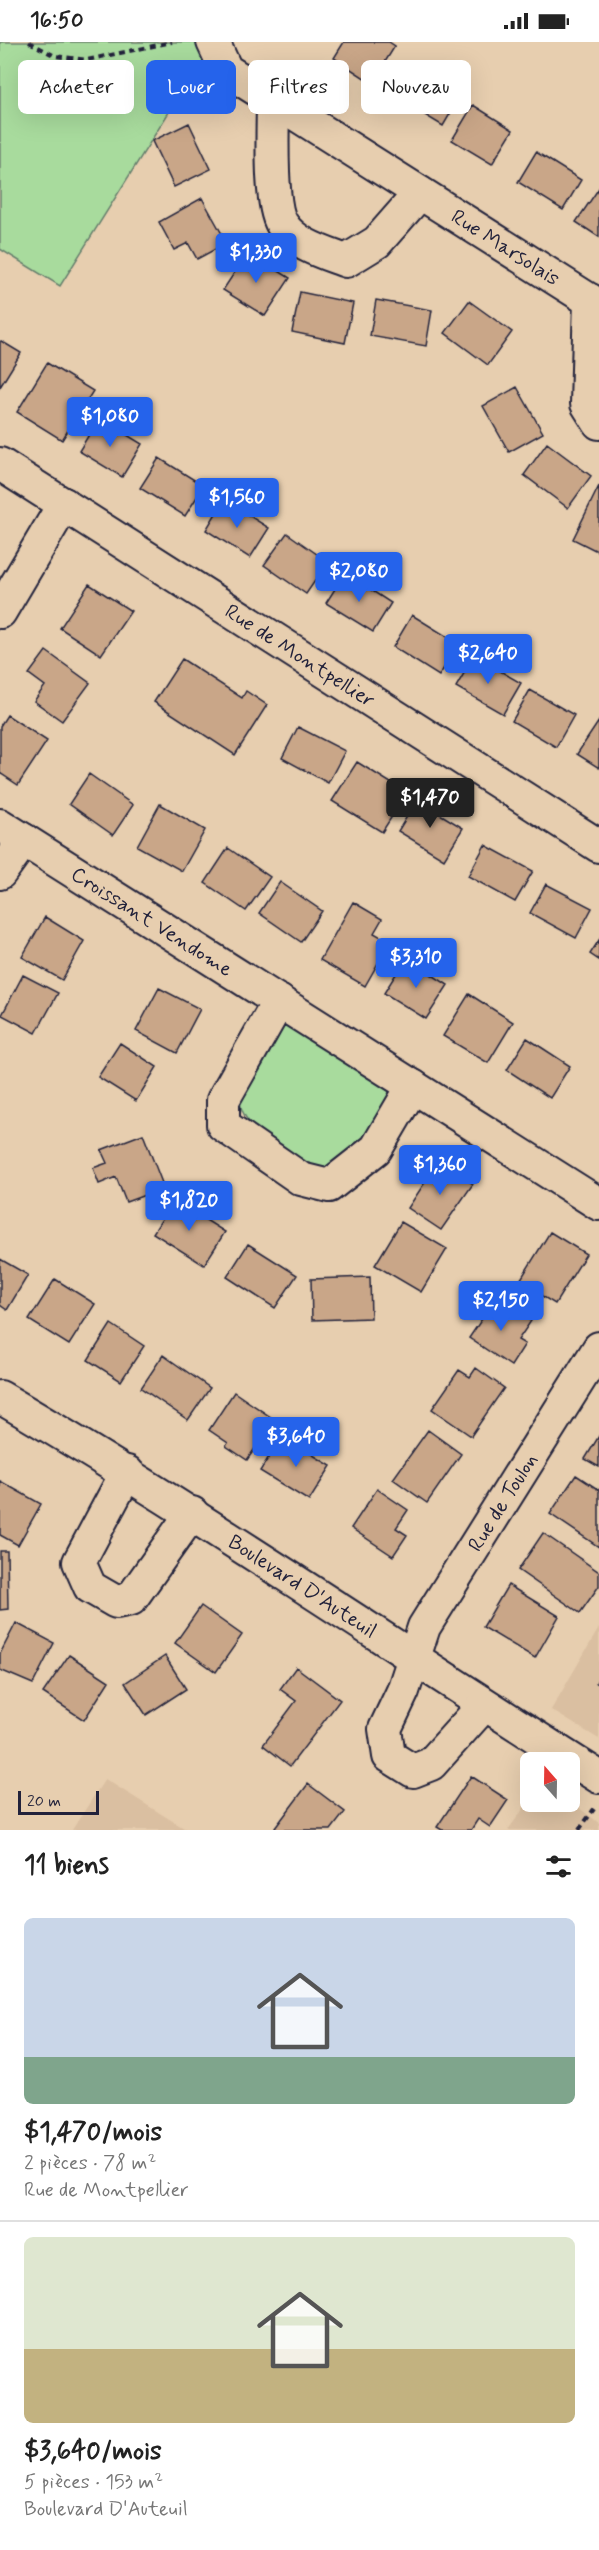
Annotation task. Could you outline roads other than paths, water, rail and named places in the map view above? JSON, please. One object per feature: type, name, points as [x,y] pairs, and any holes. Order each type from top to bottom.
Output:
[{"type":"street","name":"Rue Marsolais","points":[[213,42],[226,70],[248,84]]},
{"type":"street","points":[[273,114],[274,189],[282,224],[301,243],[346,261],[378,242],[420,193]]},
{"type":"street","name":"Rue Marsolais","points":[[296,114],[594,303],[586,404],[599,423]]},
{"type":"street","name":"Rue de Montpellier","points":[[0,464],[599,846]]},
{"type":"street","points":[[0,612],[64,504]]},
{"type":"street","name":"Croissant Vendome","points":[[0,873],[12,832],[599,1204]]},
{"type":"street","points":[[279,1001],[223,1100],[223,1125],[301,1179],[329,1186],[376,1149],[413,1086]]},
{"type":"street","name":"Rue de Toulon","points":[[412,1659],[424,1627],[599,1348]]},
{"type":"street","name":"Boulevard D'Auteuil","points":[[0,1398],[192,1513],[412,1659],[599,1777]]},
{"type":"street","points":[[127,1472],[79,1562],[90,1587],[116,1602],[131,1599],[192,1513]]},
{"type":"street","points":[[412,1659],[403,1691],[384,1729],[389,1755],[413,1771],[431,1764],[484,1705]]}]
